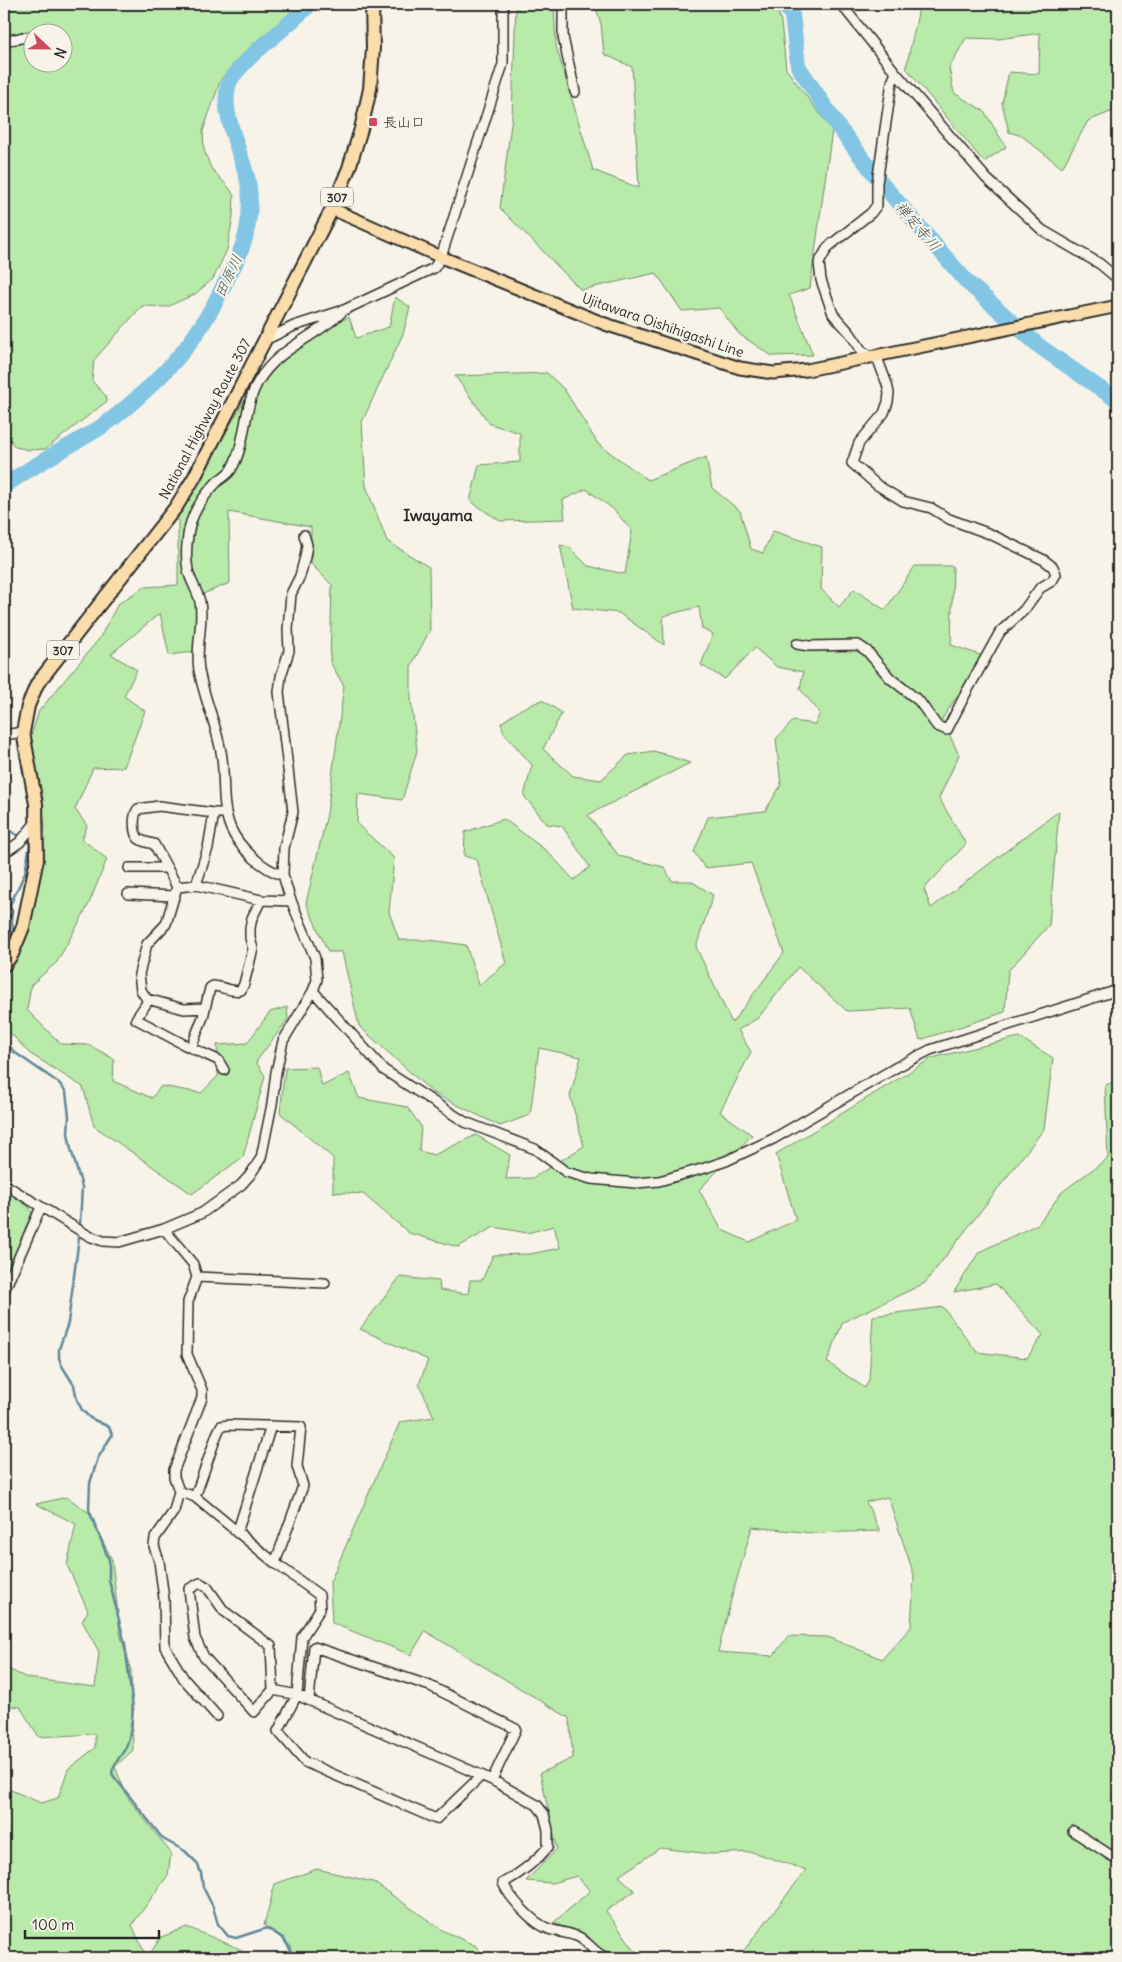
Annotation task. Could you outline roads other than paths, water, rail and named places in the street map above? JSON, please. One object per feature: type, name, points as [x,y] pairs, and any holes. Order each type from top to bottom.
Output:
[{"type":"highway","name":"National Highway Route 307","points":[[4,965],[12,954],[23,927],[37,859],[32,827],[36,804],[22,732],[28,706],[37,684],[176,508],[194,478],[332,210],[353,155],[366,109],[372,69],[372,4]]},
{"type":"main road","name":"Ujitawara Oishihigashi Line","points":[[332,210],[440,257],[605,324],[740,368],[773,373],[807,370],[1118,306]]},
{"type":"street","points":[[265,340],[294,326],[344,310],[434,268],[440,257],[503,64],[503,4]]},
{"type":"street","points":[[563,4],[563,37],[575,92]]},
{"type":"street","points":[[842,4],[896,73],[986,178],[1042,230],[1100,264],[1118,279]]},
{"type":"street","points":[[4,41],[22,38]]},
{"type":"street","points":[[797,644],[809,646],[858,645],[867,651],[890,678],[919,701],[937,726],[948,730],[1000,632],[1024,610],[1040,588],[1052,581],[1056,574],[1053,567],[1044,560],[990,534],[948,519],[931,508],[903,501],[877,484],[852,463],[859,443],[884,413],[889,394],[878,360],[862,351],[850,333],[833,314],[821,280],[819,263],[828,247],[871,213],[878,205],[877,184],[880,162],[892,82],[896,73]]},
{"type":"street","points":[[283,875],[276,873],[257,860],[242,846],[231,829],[226,813],[222,757],[198,668],[200,602],[188,570],[187,561],[191,521],[203,498],[230,471],[240,451],[254,390],[272,362],[287,349],[332,321],[344,310]]},
{"type":"street","points":[[4,1184],[89,1236],[103,1241],[119,1242],[164,1229],[202,1213],[241,1185],[250,1176],[261,1158],[283,1041],[313,991],[317,980],[315,958],[291,901],[283,875],[284,848],[293,812],[279,692],[281,676],[289,651],[288,629],[291,594],[300,576],[307,545],[304,534]]},
{"type":"street","points":[[5,735],[22,732]]},
{"type":"street","points":[[205,1008],[184,1009],[147,999],[141,990],[138,981],[147,944],[164,928],[176,892],[168,868],[154,844],[140,840],[137,837],[135,830],[136,812],[138,808],[160,806],[226,813]]},
{"type":"street","points":[[196,885],[208,848],[214,813]]},
{"type":"street","points":[[4,853],[20,842],[32,827]]},
{"type":"street","points":[[129,868],[168,868]]},
{"type":"street","points":[[128,894],[176,892],[196,885],[260,900],[291,901]]},
{"type":"street","points":[[191,1048],[205,1008],[208,992],[213,986],[236,991],[241,990],[244,984],[253,949],[250,928],[260,900]]},
{"type":"street","points":[[313,991],[384,1070],[464,1122],[535,1149],[565,1172],[591,1179],[636,1183],[659,1181],[726,1161],[773,1139],[930,1050],[1118,990]]},
{"type":"street","points":[[147,999],[146,1006],[136,1019],[218,1060],[224,1070]]},
{"type":"street","points":[[4,1291],[40,1207]]},
{"type":"street","points":[[164,1229],[193,1264],[197,1277],[188,1302],[187,1354],[202,1390],[202,1398],[174,1470],[174,1478],[179,1491],[174,1511],[155,1538],[154,1546],[159,1561],[164,1600],[165,1647],[184,1680],[217,1716]]},
{"type":"street","points":[[197,1277],[325,1282]]},
{"type":"street","points":[[196,1497],[221,1426],[230,1424],[301,1427],[297,1466],[303,1486],[275,1563]]},
{"type":"street","points":[[237,1533],[271,1426]]},
{"type":"street","points":[[179,1491],[196,1497],[237,1533],[319,1595],[320,1608],[302,1637],[298,1695],[278,1731],[306,1762],[436,1819],[481,1776]]},
{"type":"street","points":[[200,1583],[207,1587],[224,1611],[271,1646],[273,1690],[254,1712],[204,1657],[195,1638],[189,1589],[194,1585],[200,1583]]},
{"type":"street","points":[[309,1700],[314,1647],[430,1686],[516,1729],[492,1780]]},
{"type":"street","points":[[273,1690],[298,1695],[492,1780],[537,1805],[544,1814],[548,1830],[548,1847],[538,1860],[522,1872],[503,1882],[508,1895],[546,1928],[580,1938],[598,1955],[606,1958]]},
{"type":"street","points":[[1073,1831],[1118,1860]]},
{"type":"waterway","name":"田原川","points":[[4,486],[119,414],[174,362],[204,321],[240,253],[249,218],[248,181],[228,113],[226,99],[228,87],[233,76],[251,56],[310,4]]},
{"type":"waterway","name":"禅定寺川","points":[[783,4],[792,15],[798,66],[839,128],[883,185],[967,282],[1039,346],[1118,401]]},
{"type":"waterway","points":[[4,828],[27,840],[30,844],[25,873],[10,905],[13,930],[4,948]]},
{"type":"waterway","points":[[4,1039],[14,1052],[59,1083],[66,1092],[69,1116],[68,1133],[82,1187],[80,1224]]},
{"type":"waterway","points":[[79,1237],[68,1323],[59,1349],[59,1358],[74,1385],[77,1400],[82,1410],[90,1418],[109,1427],[112,1435],[98,1458],[90,1483],[89,1510],[109,1560],[109,1580],[125,1644],[133,1708],[128,1742],[112,1770],[112,1774],[163,1839],[185,1851],[197,1863],[203,1887],[213,1907],[218,1924],[228,1936],[236,1938],[267,1928],[283,1938],[296,1958]]},
{"type":"place","name":"長山口","points":[[373,122]]},
{"type":"district","name":"Iwayama","points":[[438,515]]}]
